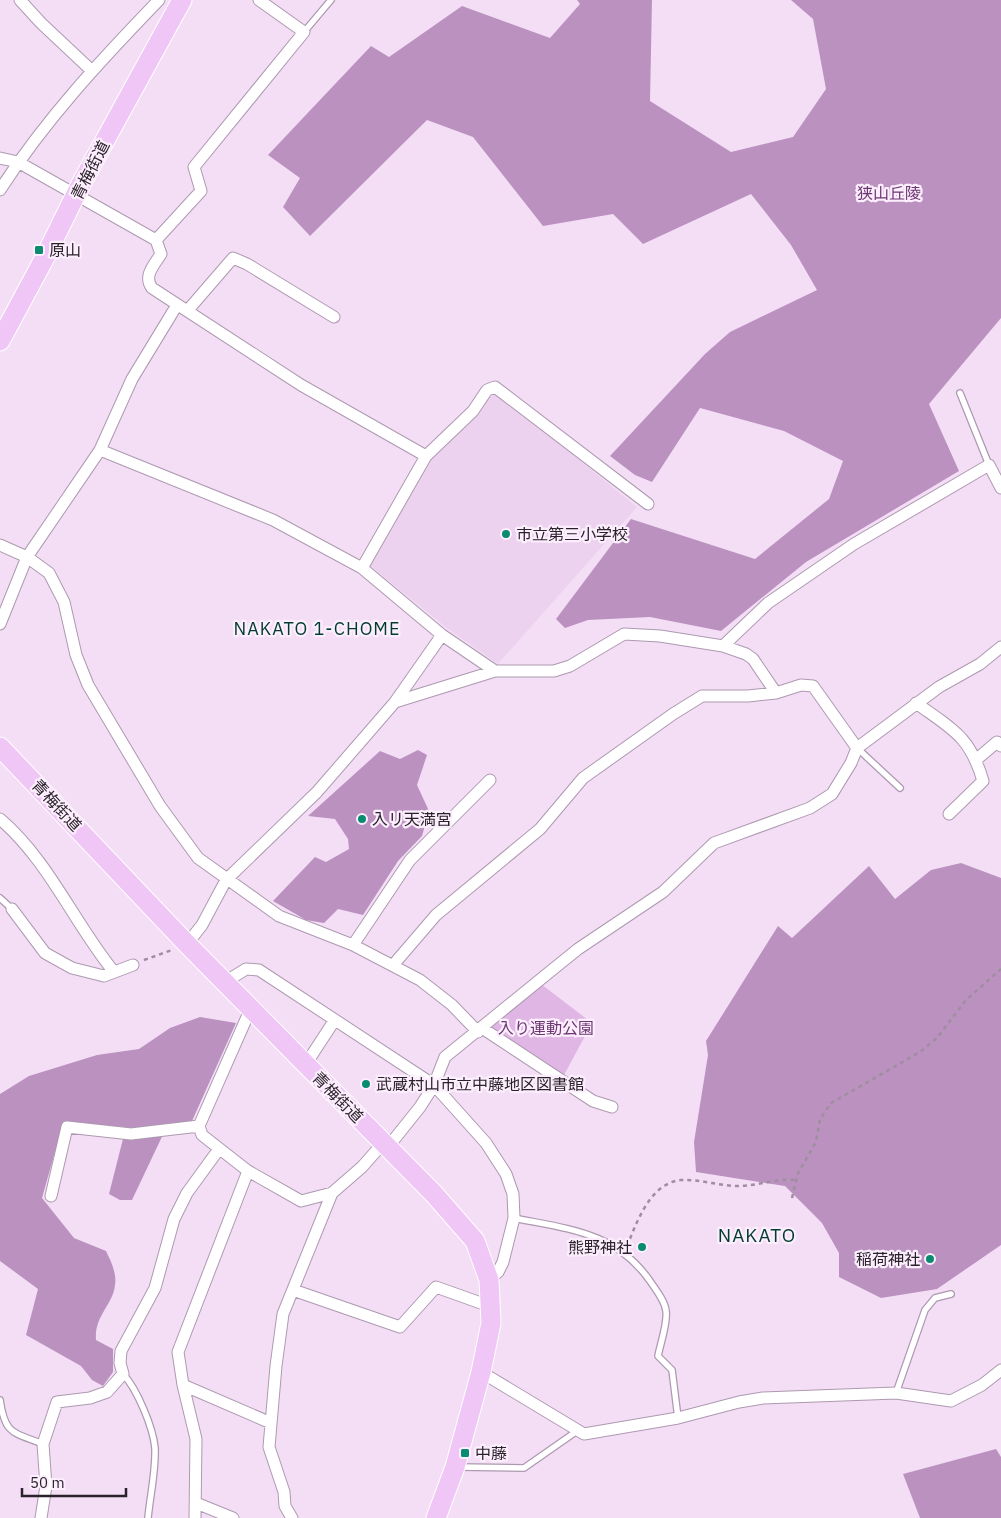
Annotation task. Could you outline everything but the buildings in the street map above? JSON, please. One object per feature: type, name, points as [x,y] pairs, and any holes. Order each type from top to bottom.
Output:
[{"type":"main road","name":"青梅街道","points":[[0,341],[76,195],[182,0]]},
{"type":"main road","name":"青梅街道","points":[[0,747],[187,944],[388,1147],[468,1231],[481,1254],[489,1280],[492,1307],[489,1334],[481,1372],[455,1467],[436,1518]]},
{"type":"street","points":[[20,0],[41,23],[91,70]]},
{"type":"street","points":[[0,190],[18,162],[91,70],[159,0]]},
{"type":"street","points":[[156,240],[200,191],[194,166],[304,32],[259,0]]},
{"type":"street","points":[[0,158],[18,162],[156,240],[161,254],[148,276],[148,282],[152,288],[301,386],[426,456]]},
{"type":"street","points":[[0,624],[27,556],[100,450],[132,379],[182,308],[233,258],[334,317]]},
{"type":"street","points":[[362,568],[426,456],[473,411],[487,390],[495,387],[648,504]]},
{"type":"street","points":[[100,450],[273,520],[362,568],[442,635],[495,671]]},
{"type":"street","points":[[723,646],[768,603],[854,544],[990,465],[1001,488]]},
{"type":"street","points":[[0,545],[27,556],[48,573],[64,602],[76,654],[88,685],[129,755],[180,835],[198,858],[226,880],[279,916],[353,945],[394,964],[420,980],[480,1030],[595,1105],[612,1107]]},
{"type":"street","points":[[395,702],[495,671],[554,671],[570,666],[624,634],[660,636],[723,646],[753,659],[776,693]]},
{"type":"street","points":[[187,944],[202,925],[226,880],[317,792],[395,702],[442,635]]},
{"type":"street","points":[[251,1008],[199,1126],[202,1135],[248,1171],[301,1202],[332,1193],[378,1150],[388,1147],[420,1107],[434,1085],[445,1057],[578,949],[622,921],[675,882],[714,843],[810,808],[832,794],[851,763],[857,748],[938,686],[980,664],[1001,647]]},
{"type":"street","points":[[394,964],[436,915],[540,829],[583,778],[672,714],[702,696],[748,696],[776,693],[801,685],[812,686],[857,748]]},
{"type":"street","points":[[916,703],[962,736],[977,758],[983,781],[949,814]]},
{"type":"street","points":[[977,758],[997,742],[1001,746]]},
{"type":"street","points":[[353,945],[410,860],[490,780]]},
{"type":"street","points":[[0,819],[30,849],[98,953],[114,972]]},
{"type":"street","points":[[12,909],[45,953],[72,968],[104,976],[133,964]]},
{"type":"street","points":[[225,982],[246,969],[259,970],[434,1085],[486,1143],[506,1174],[513,1194],[514,1218],[503,1262],[498,1272],[489,1280]]},
{"type":"street","points":[[306,1064],[334,1021]]},
{"type":"street","points":[[51,1196],[67,1127],[131,1134],[199,1126]]},
{"type":"street","points":[[41,1518],[46,1486],[43,1444],[56,1402],[90,1398],[107,1392],[123,1374],[120,1363],[121,1351],[155,1288],[174,1219],[187,1193],[219,1149]]},
{"type":"street","points":[[195,1518],[196,1439],[182,1385],[178,1352],[248,1171]]},
{"type":"street","points":[[292,1518],[285,1506],[284,1492],[269,1447],[284,1314],[332,1193]]},
{"type":"street","points":[[293,1290],[400,1327],[436,1287],[492,1307]]},
{"type":"street","points":[[481,1372],[584,1434],[678,1418],[739,1402],[763,1398],[896,1393],[951,1400],[982,1385],[1001,1370]]},
{"type":"street","points":[[182,1385],[271,1423]]},
{"type":"street","points":[[196,1503],[232,1518]]},
{"type":"lane","points":[[304,32],[331,0]]},
{"type":"lane","points":[[960,393],[990,465]]},
{"type":"lane","points":[[857,748],[900,788]]},
{"type":"lane","points":[[0,898],[12,909]]},
{"type":"lane","points":[[514,1218],[597,1237],[625,1252],[655,1288],[666,1312],[658,1356],[672,1370],[678,1418]]},
{"type":"lane","points":[[896,1393],[925,1310],[935,1298],[951,1294]]},
{"type":"lane","points":[[123,1374],[131,1382],[148,1421],[155,1448],[148,1518]]},
{"type":"lane","points":[[0,1400],[3,1420],[8,1430],[43,1444]]},
{"type":"lane","points":[[455,1467],[524,1468],[577,1431]]},
{"type":"path","points":[[133,964],[187,944]]},
{"type":"path","points":[[792,1198],[798,1173],[816,1142],[820,1119],[831,1103],[920,1052],[937,1038],[966,1000],[1001,970]]},
{"type":"path","points":[[625,1252],[655,1192],[663,1186],[679,1180],[739,1186],[783,1178],[796,1180]]},
{"type":"shaded area","points":[[494,391],[637,507],[498,664],[448,629],[369,565],[430,456]]},
{"type":"green space","name":"狭山丘陵","points":[[577,0],[652,0],[650,101],[731,152],[793,137],[826,89],[813,19],[791,0],[1001,0],[1001,318],[929,404],[959,471],[806,562],[721,631],[650,617],[588,620],[565,628],[556,619],[631,519],[755,559],[829,499],[843,461],[784,431],[700,408],[652,482],[635,475],[610,456],[705,354],[730,332],[817,290],[791,245],[751,194],[643,244],[613,214],[543,226],[473,137],[427,120],[310,236],[283,207],[300,178],[268,155],[371,46],[389,57],[462,6],[550,38],[580,4]]},
{"type":"green space","points":[[418,750],[427,755],[417,785],[429,811],[422,836],[398,861],[363,915],[338,909],[324,923],[306,920],[273,901],[315,857],[326,862],[349,849],[348,839],[335,819],[308,816],[380,751],[400,759]]},
{"type":"green space","points":[[961,863],[1001,878],[1001,1245],[937,1289],[881,1298],[839,1277],[839,1253],[822,1223],[785,1186],[696,1172],[694,1142],[708,1055],[706,1041],[778,926],[792,938],[869,866],[895,899],[931,870]]},
{"type":"green space","name":"入り運動公園","points":[[541,984],[592,1023],[563,1077],[492,1031],[493,1025]]},
{"type":"green space","points":[[200,1017],[236,1023],[192,1121],[168,1124],[132,1200],[120,1200],[109,1194],[126,1127],[63,1123],[42,1198],[74,1238],[106,1251],[113,1268],[115,1276],[114,1292],[101,1317],[96,1332],[96,1340],[113,1349],[113,1372],[103,1386],[92,1380],[81,1366],[26,1335],[38,1289],[0,1261],[0,1094],[29,1076],[97,1055],[139,1049],[170,1028]]},
{"type":"green space","points":[[996,1449],[1001,1457],[1001,1518],[920,1518],[903,1474]]},
{"type":"place","name":"原山","points":[[39,250]]},
{"type":"place","name":"市立第三小学校","points":[[506,534]]},
{"type":"place","name":"入リ天満宮","points":[[362,819]]},
{"type":"place","name":"武蔵村山市立中藤地区図書館","points":[[366,1084]]},
{"type":"place","name":"熊野神社","points":[[642,1247]]},
{"type":"place","name":"稲荷神社","points":[[930,1259]]},
{"type":"place","name":"中藤","points":[[465,1453]]},
{"type":"district","name":"NAKATO 1-CHOME","points":[[317,629]]},
{"type":"district","name":"NAKATO","points":[[757,1235]]}]
